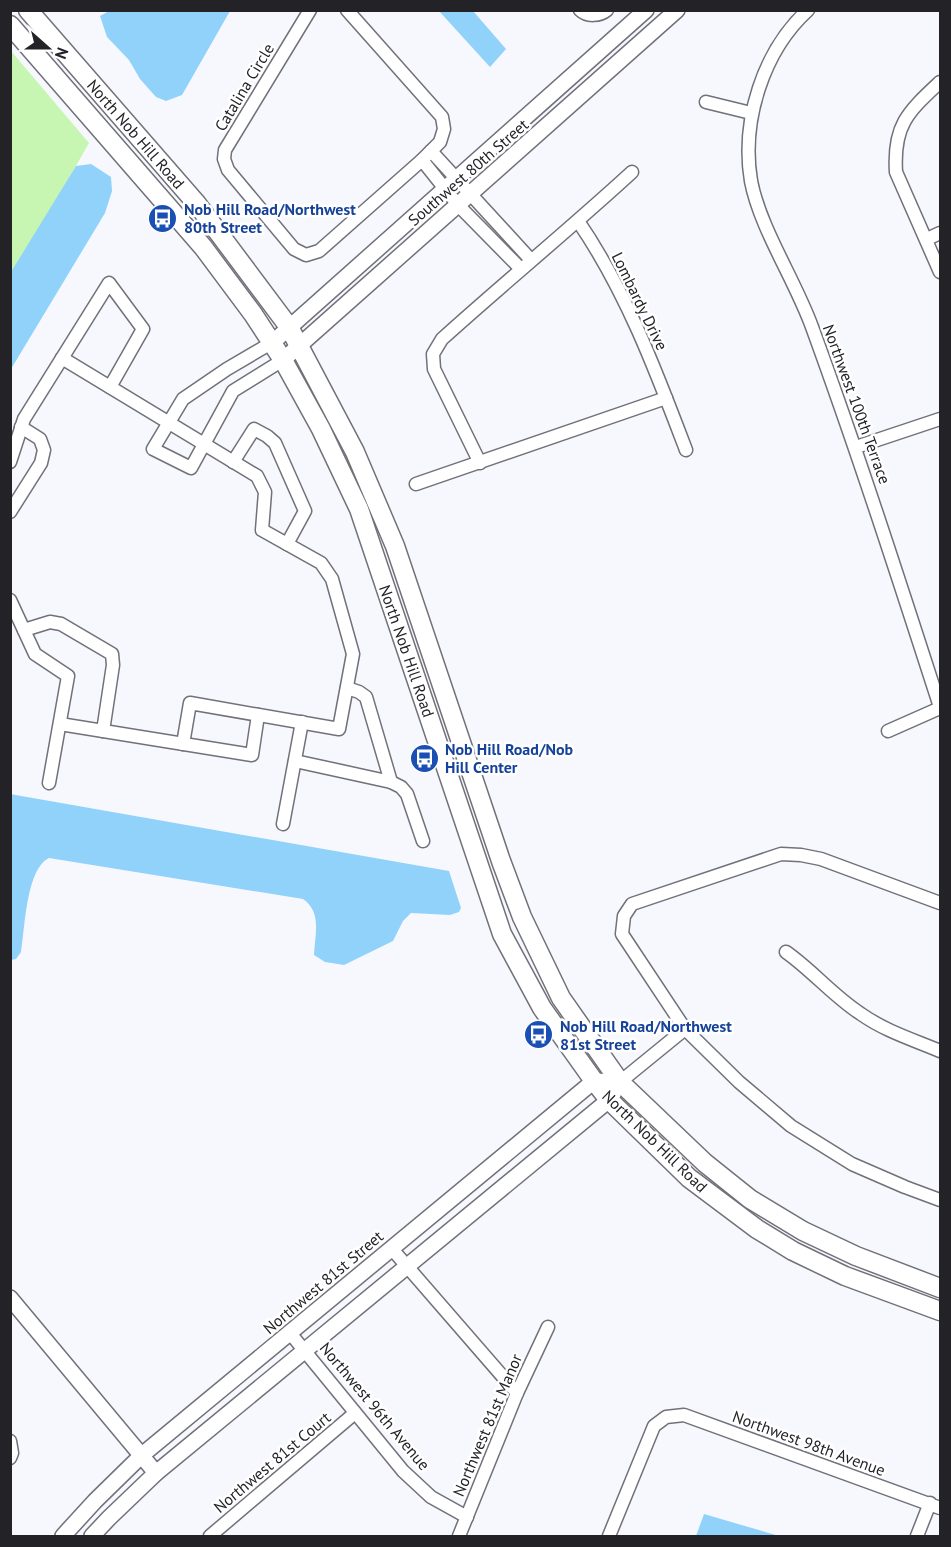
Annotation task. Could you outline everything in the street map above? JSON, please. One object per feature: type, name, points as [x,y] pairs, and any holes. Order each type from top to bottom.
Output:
[{"type":"main road","name":"North Nob Hill Road","points":[[28,10],[197,204],[289,327],[300,346],[356,452],[395,546],[522,917],[561,998],[620,1082],[705,1163],[750,1199],[803,1231],[856,1256],[940,1287]]},
{"type":"main road","name":"North Nob Hill Road","points":[[10,25],[202,247],[284,360],[321,429],[359,509],[502,934],[542,1008],[594,1081],[609,1100],[689,1178],[757,1229],[793,1251],[845,1276],[940,1311]]},
{"type":"street","name":"Catalina Circle","points":[[310,10],[225,150],[224,159],[228,170],[294,249],[306,255],[319,251],[427,156],[440,142],[444,129],[442,117],[347,10]]},
{"type":"street","points":[[580,10],[583,14],[592,15],[603,14],[607,10]]},
{"type":"street","name":"Southwest 80th Street","points":[[273,342],[646,10]]},
{"type":"street","name":"Southwest 80th Street","points":[[284,360],[678,10]]},
{"type":"street","name":"Northwest 100th Terrace","points":[[808,10],[776,50],[760,83],[751,113],[751,180],[759,209],[802,301],[856,447],[940,707]]},
{"type":"street","points":[[940,82],[913,108],[903,122],[895,156],[896,172],[940,272]]},
{"type":"street","points":[[706,102],[751,113]]},
{"type":"street","points":[[427,156],[451,184],[470,194],[506,233],[526,264]]},
{"type":"street","points":[[480,463],[434,369],[433,354],[442,339],[632,172]]},
{"type":"street","points":[[451,184],[458,205],[495,242]]},
{"type":"street","name":"Lombardy Drive","points":[[578,221],[593,243],[645,343],[686,450]]},
{"type":"street","points":[[506,233],[495,242],[494,249],[501,259],[526,264]]},
{"type":"street","points":[[927,239],[940,233]]},
{"type":"street","points":[[10,462],[24,419],[109,283],[143,329],[110,387]]},
{"type":"street","points":[[273,342],[227,369],[183,399],[153,449],[191,468],[233,391],[284,360]]},
{"type":"street","points":[[62,358],[257,477],[265,492],[262,530],[321,563],[332,579],[353,654],[339,729],[190,703],[183,744]]},
{"type":"street","points":[[416,484],[666,398]]},
{"type":"street","points":[[856,447],[940,419]]},
{"type":"street","points":[[10,512],[42,464],[44,450],[40,439],[21,428]]},
{"type":"street","points":[[233,462],[254,429],[275,443],[305,511],[287,544]]},
{"type":"street","points":[[10,600],[35,654],[68,676],[49,783]]},
{"type":"street","points":[[24,630],[50,622],[60,624],[112,654],[113,665],[104,731]]},
{"type":"street","points":[[346,688],[366,697],[391,782]]},
{"type":"street","points":[[888,731],[940,707]]},
{"type":"street","points":[[60,724],[252,755],[258,715]]},
{"type":"street","points":[[283,824],[302,722]]},
{"type":"street","points":[[295,761],[391,782],[401,787],[406,794],[423,842]]},
{"type":"street","points":[[940,903],[821,859],[781,854],[632,904],[624,916],[622,934],[685,1029],[739,1082],[792,1126],[852,1164],[940,1200]]},
{"type":"street","points":[[786,952],[861,1014],[894,1033],[940,1051]]},
{"type":"street","points":[[92,1536],[156,1473],[609,1100],[620,1082],[685,1029]]},
{"type":"street","points":[[594,1081],[620,1082]]},
{"type":"street","name":"Northwest 81st Street","points":[[63,1536],[94,1501],[142,1455],[594,1081]]},
{"type":"street","points":[[392,1249],[517,1393]]},
{"type":"street","points":[[10,1298],[156,1473]]},
{"type":"street","name":"Northwest 81st Manor","points":[[459,1536],[517,1393],[548,1327]]},
{"type":"street","name":"Northwest 96th Avenue","points":[[290,1333],[403,1471],[431,1497],[467,1517]]},
{"type":"street","name":"Northwest 81st Court","points":[[210,1536],[355,1413]]},
{"type":"street","name":"Northwest 98th Avenue","points":[[609,1536],[654,1426],[666,1417],[684,1415],[935,1505]]},
{"type":"street","points":[[917,1536],[935,1505]]},
{"type":"green space","points":[[11,51],[89,143],[11,280]]},
{"type":"water","points":[[111,10],[230,11],[182,95],[166,101],[156,97],[140,79],[129,60],[107,37],[100,16]]},
{"type":"water","points":[[439,11],[473,11],[506,49],[490,67]]},
{"type":"water","points":[[91,164],[111,177],[112,191],[105,213],[11,369],[11,272],[76,166]]},
{"type":"water","points":[[10,794],[449,871],[461,908],[459,912],[450,915],[411,913],[403,921],[393,941],[344,965],[325,962],[314,955],[315,917],[309,904],[303,899],[49,858],[41,864],[35,874],[28,900],[21,952],[16,959],[11,960]]},
{"type":"water","points":[[704,1514],[779,1536],[696,1536]]},
{"type":"place","name":"Nob Hill Road/Northwest 80th Street","points":[[163,218]]},
{"type":"place","name":"Nob Hill Road/Nob Hill Center","points":[[424,758]]},
{"type":"place","name":"Nob Hill Road/Northwest 81st Street","points":[[539,1035]]}]
